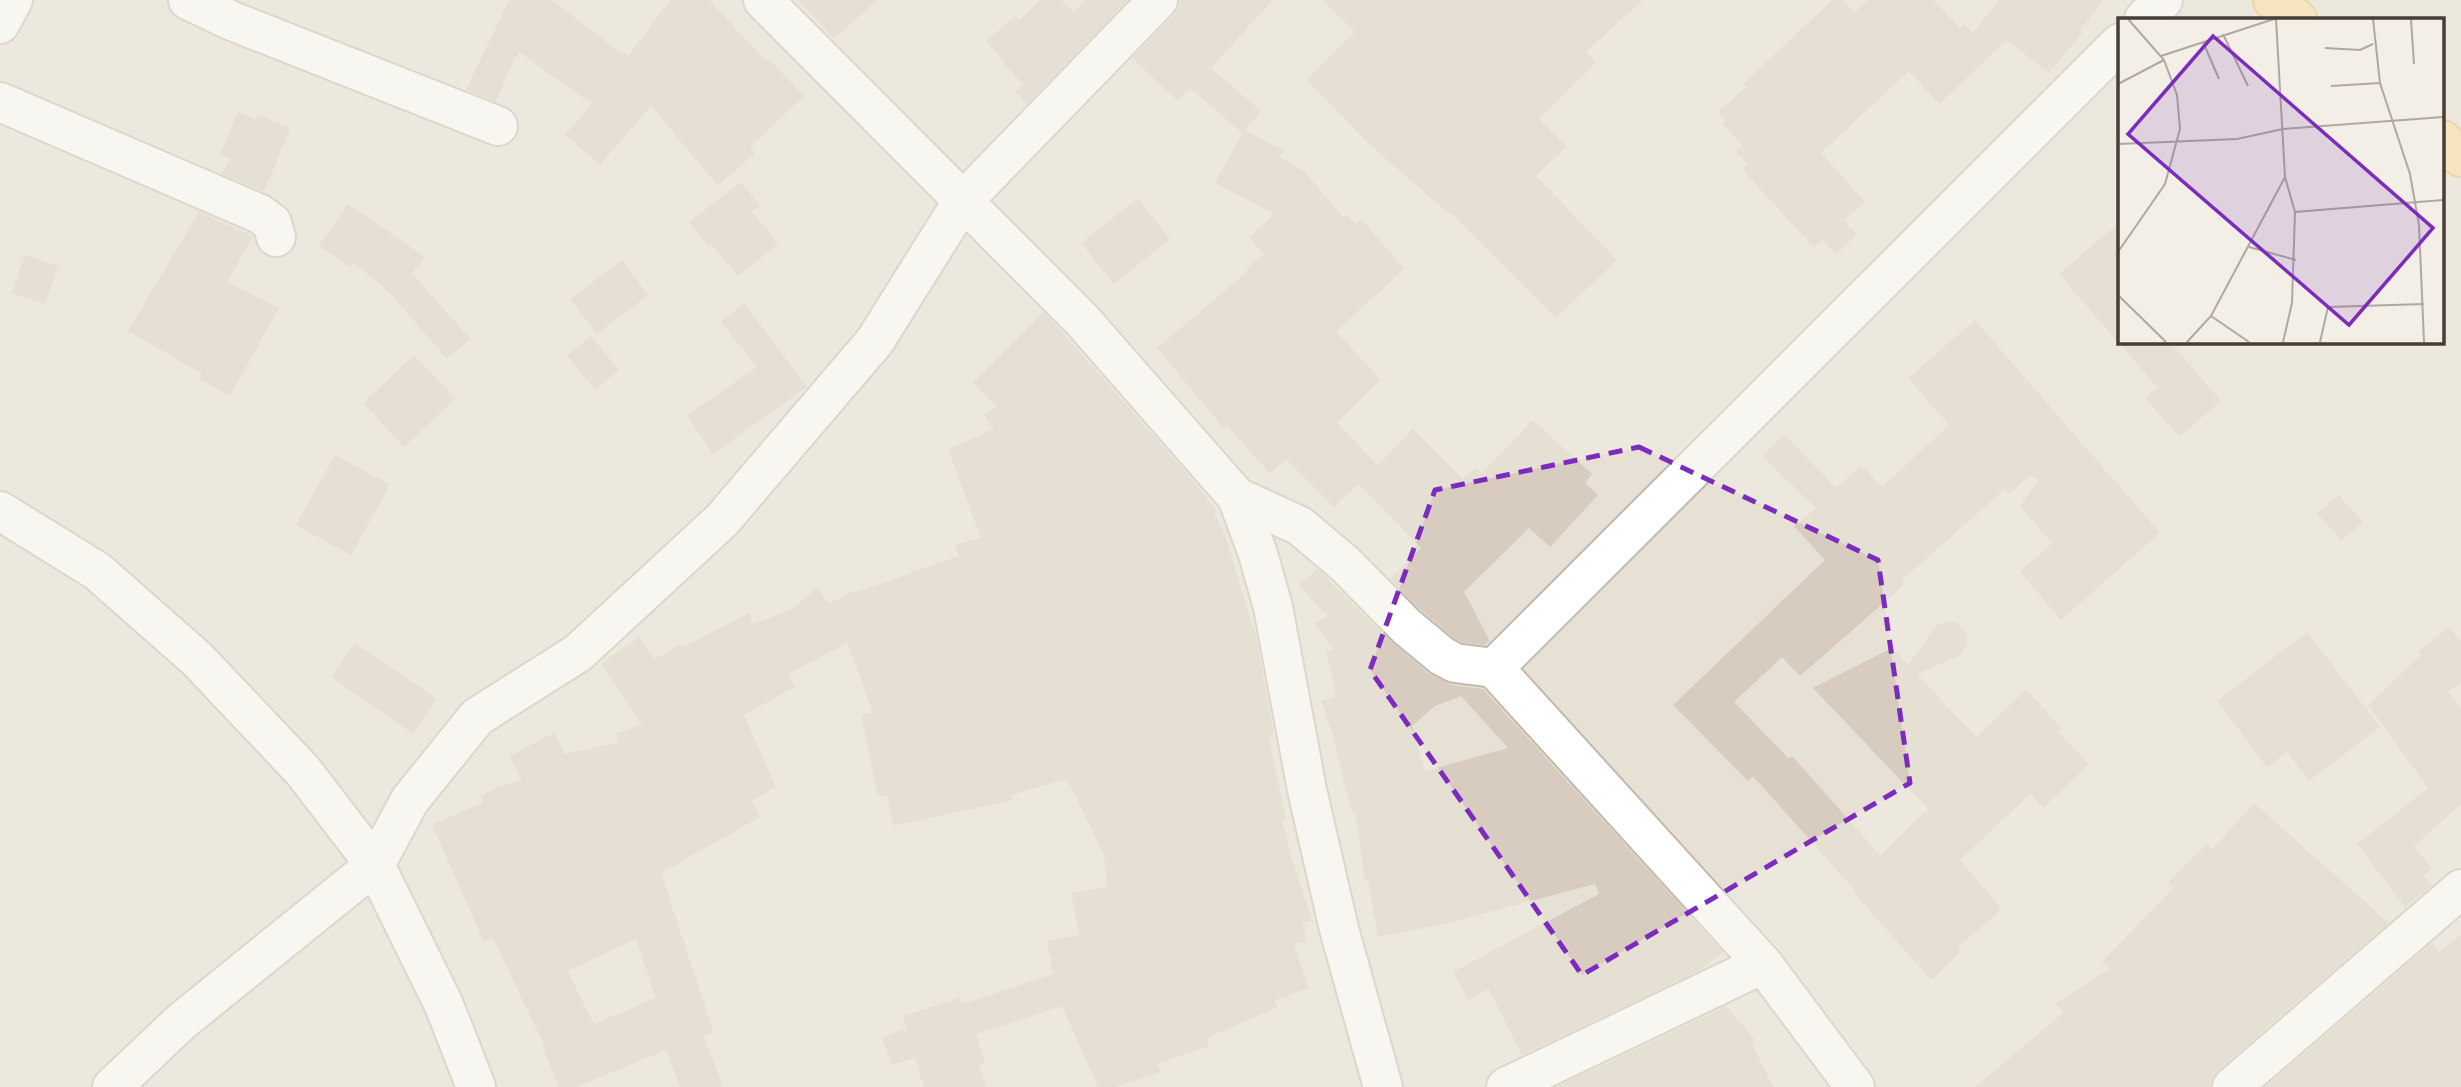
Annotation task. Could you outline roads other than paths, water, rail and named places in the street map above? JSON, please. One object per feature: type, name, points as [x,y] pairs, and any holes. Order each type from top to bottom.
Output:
[{"type":"main road","points":[[2273,0],[2296,18]]},
{"type":"main road","points":[[2444,143],[2461,157]]},
{"type":"street","points":[[0,24],[13,0]]},
{"type":"street","points":[[188,0],[232,21],[498,125]]},
{"type":"street","points":[[763,0],[1081,319],[1237,497],[1258,554],[1273,607],[1307,790],[1336,916],[1383,1087]]},
{"type":"street","points":[[112,1087],[182,1021],[375,865],[410,800],[477,717],[578,653],[722,520],[875,341],[962,202],[1158,0]]},
{"type":"street","points":[[2145,18],[2163,0]]},
{"type":"street","points":[[1494,668],[2118,45]]},
{"type":"street","points":[[0,102],[260,214],[272,223],[276,237]]},
{"type":"street","points":[[1237,497],[1300,526],[1345,564],[1407,627],[1442,656],[1455,663],[1494,668],[1763,964],[1855,1087]]},
{"type":"street","points":[[0,511],[97,571],[197,659],[303,771],[375,865],[443,1005],[476,1087]]},
{"type":"street","points":[[2232,1087],[2461,889]]},
{"type":"street","points":[[1506,1087],[1763,964]]}]
